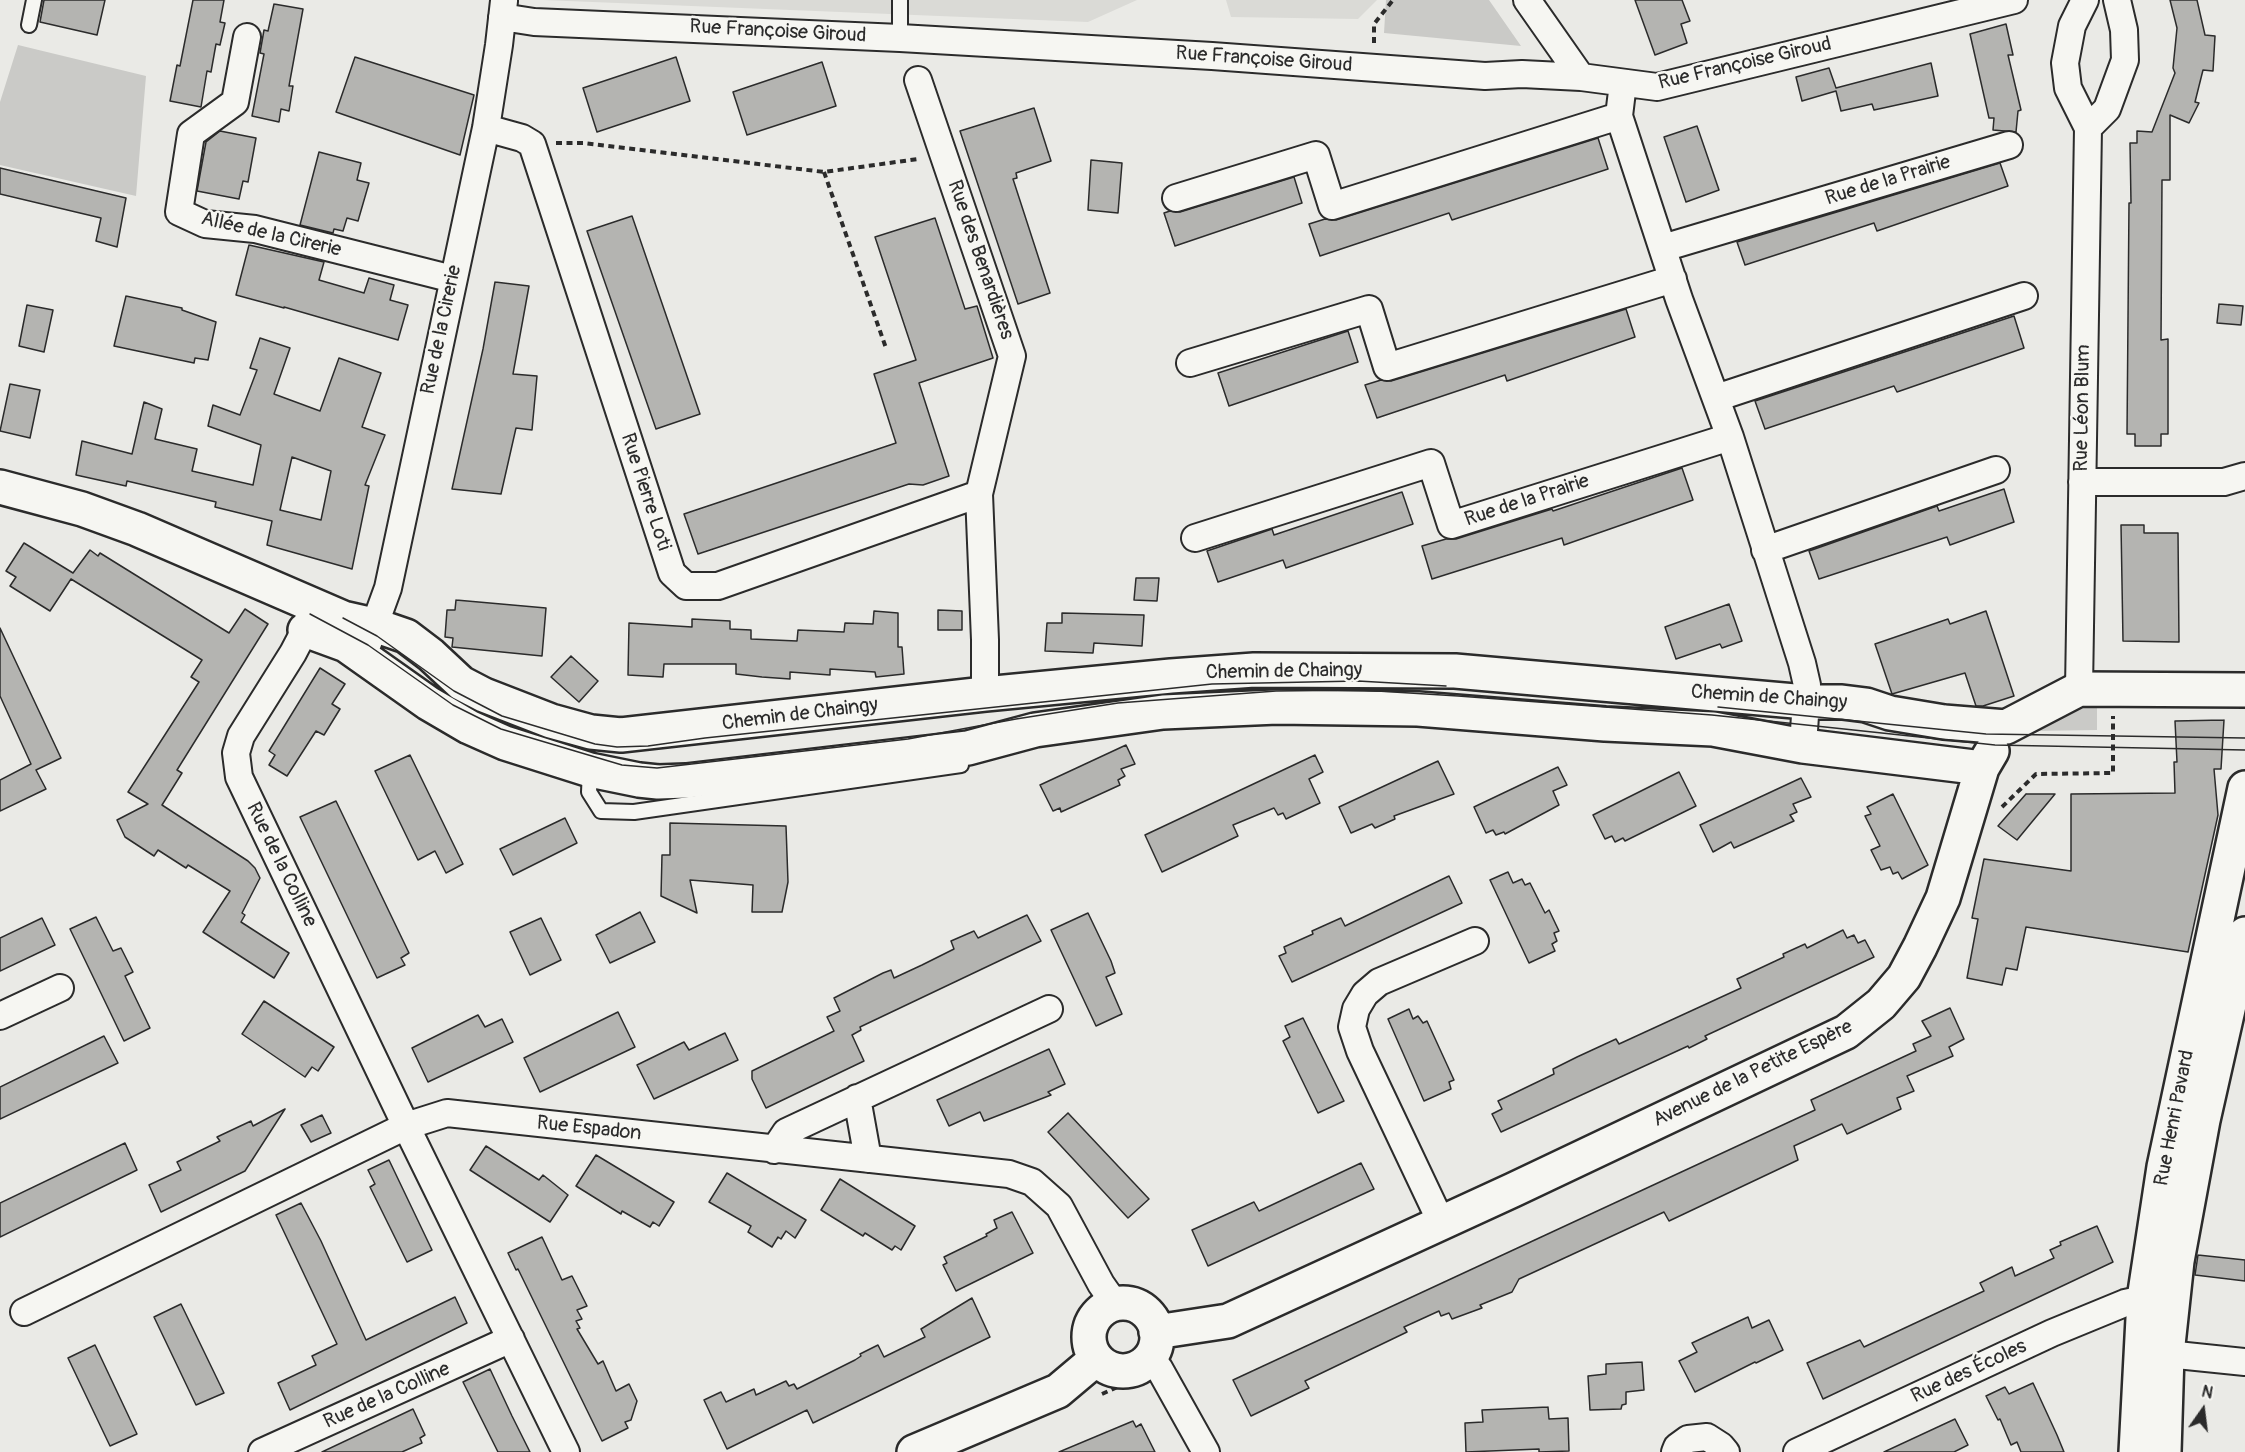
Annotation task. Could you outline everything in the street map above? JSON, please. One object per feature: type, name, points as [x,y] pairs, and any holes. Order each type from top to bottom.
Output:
[{"type":"street","points":[[1527,0],[1581,77]]},
{"type":"street","name":"Rue Françoise Giroud","points":[[503,9],[534,22],[900,38],[1292,61],[1485,76],[1522,74],[1581,77],[1657,87],[2014,0]]},
{"type":"street","name":"Rue Léon Blum","points":[[2079,689],[2088,128],[2068,88],[2065,63],[2072,26],[2085,0]]},
{"type":"street","points":[[2088,128],[2107,109],[2125,60],[2124,30],[2117,0]]},
{"type":"street","name":"Rue de la Cirerie","points":[[364,657],[388,588],[486,128],[503,9]]},
{"type":"street","name":"Allée de la Cirerie","points":[[247,37],[235,102],[191,134],[178,212],[205,224],[255,229],[453,279]]},
{"type":"street","name":"Rue des Benardières","points":[[918,80],[1012,356],[979,494],[986,640],[986,694]]},
{"type":"street","points":[[1623,83],[1619,116],[1673,279],[1730,437],[1802,663],[1807,685],[1803,746]]},
{"type":"street","points":[[1176,198],[1316,155],[1332,206],[1619,116]]},
{"type":"street","points":[[486,128],[522,138],[532,144]]},
{"type":"street","name":"Rue Pierre Loti","points":[[532,144],[672,573],[686,586],[718,586],[979,494]]},
{"type":"street","name":"Rue de la Prairie","points":[[1663,248],[2009,144]]},
{"type":"street","points":[[1190,363],[1369,309],[1387,367],[1673,279]]},
{"type":"street","points":[[1716,398],[2024,296]]},
{"type":"street","name":"Rue de la Prairie","points":[[1195,538],[1431,463],[1451,525],[1730,437]]},
{"type":"street","points":[[1765,550],[1996,470]]},
{"type":"street","points":[[2082,482],[2224,482],[2245,476]]},
{"type":"street","points":[[0,487],[82,509],[137,529],[309,616]]},
{"type":"street","points":[[0,499],[42,509],[173,555],[309,616]]},
{"type":"street","name":"Chemin de Chaingy","points":[[309,616],[343,618],[406,636],[461,683],[484,695],[551,721],[591,732],[621,735],[986,694],[1183,675],[1254,670],[1319,669],[1455,671],[1806,702],[1866,705],[1890,714],[1944,722],[2006,727]]},
{"type":"street","name":"Chemin de Chaingy","points":[[309,616],[429,703],[469,727],[505,743],[590,770],[639,780],[686,781],[968,748],[1035,730],[1163,712],[1277,707],[1418,709],[1605,724],[1713,729],[1803,746],[1982,768]]},
{"type":"street","name":"Rue de la Colline","points":[[309,616],[242,736],[236,753],[239,777],[406,1126],[566,1452]]},
{"type":"street","points":[[2006,727],[2079,689],[2245,690]]},
{"type":"street","name":"Avenue de la Petite Espère","points":[[1156,1332],[1228,1321],[1513,1190],[1846,1032],[1881,1004],[1904,977],[1936,915],[1982,768],[2006,727]]},
{"type":"street","name":"Rue Henri Pavard","points":[[2136,1452],[2144,1299],[2164,1167],[2244,793]]},
{"type":"street","name":"Rue Henri Pavard","points":[[2164,1452],[2167,1354],[2181,1237],[2203,1120],[2245,934]]},
{"type":"street","points":[[1440,1222],[1360,1051],[1352,1027],[1356,1010],[1365,994],[1379,982],[1475,941]]},
{"type":"street","points":[[0,1016],[60,988]]},
{"type":"street","points":[[774,1150],[786,1132],[1049,1009]]},
{"type":"street","points":[[857,1098],[868,1159]]},
{"type":"street","name":"Rue Espadon","points":[[406,1126],[447,1113],[1009,1174],[1032,1182],[1059,1206],[1101,1284],[1115,1304]]},
{"type":"street","points":[[24,1312],[406,1126]]},
{"type":"street","name":"Rue des Écoles","points":[[1797,1452],[2052,1333],[2124,1303],[2144,1299]]},
{"type":"street","points":[[1115,1304],[1137,1306],[1153,1321],[1156,1332],[1156,1344],[1145,1364],[1125,1371],[1105,1366],[1096,1359],[1089,1338],[1096,1317],[1104,1309],[1115,1304]]},
{"type":"street","name":"Rue de la Colline","points":[[262,1452],[511,1339]]},
{"type":"street","points":[[2167,1354],[2245,1362]]},
{"type":"street","points":[[914,1452],[1058,1391],[1096,1359]]},
{"type":"street","points":[[1145,1364],[1159,1368],[1206,1452]]},
{"type":"street","points":[[1675,1452],[1677,1447],[1688,1439],[1707,1437],[1726,1452]]},
{"type":"lane","points":[[29,25],[34,0]]},
{"type":"lane","points":[[900,0],[900,38]]},
{"type":"path","points":[[1374,46],[1374,24],[1393,0]]},
{"type":"path","points":[[532,144],[583,143],[824,172],[944,155]]},
{"type":"path","points":[[824,172],[886,348]]},
{"type":"path","points":[[2037,774],[2113,773],[2113,712]]},
{"type":"shaded area","points":[[543,0],[1137,0],[1088,22]]},
{"type":"shaded area","points":[[1226,0],[1377,0],[1358,19],[1231,17]]},
{"type":"shaded area","points":[[1386,0],[1489,0],[1521,46],[1384,33]]},
{"type":"shaded area","points":[[18,45],[146,76],[136,196],[0,165],[0,102]]},
{"type":"shaded area","points":[[2097,703],[2097,730],[2032,731],[2078,706]]},
{"type":"building","points":[[44,0],[105,0],[97,35],[40,22]]},
{"type":"building","points":[[193,0],[224,0],[220,22],[225,23],[220,45],[216,44],[211,72],[207,71],[201,107],[170,101],[177,65],[180,66]]},
{"type":"building","points":[[1635,0],[1682,0],[1690,21],[1681,24],[1687,43],[1655,55]]},
{"type":"building","points":[[2170,0],[2197,0],[2205,35],[2215,36],[2213,71],[2203,70],[2195,102],[2199,103],[2189,123],[2170,115],[2170,180],[2162,180],[2161,340],[2168,339],[2168,434],[2161,434],[2161,446],[2135,446],[2135,434],[2127,434],[2130,143],[2137,143],[2137,131],[2152,132],[2175,73],[2173,68],[2177,28]]},
{"type":"building","points":[[274,4],[303,9],[289,86],[293,86],[289,111],[281,109],[279,122],[252,116],[264,54],[260,53],[264,30],[268,31]]},
{"type":"building","points":[[2006,24],[2013,55],[2008,55],[2021,110],[2018,111],[2016,132],[1993,130],[1994,118],[1989,118],[1970,34]]},
{"type":"building","points":[[355,57],[474,95],[460,155],[336,112]]},
{"type":"building","points":[[676,57],[690,101],[597,132],[583,88]]},
{"type":"building","points":[[822,62],[836,106],[747,135],[733,92]]},
{"type":"building","points":[[1931,63],[1938,96],[1874,110],[1872,104],[1841,111],[1836,91],[1802,101],[1796,77],[1829,68],[1836,88]]},
{"type":"building","points":[[1034,108],[1051,161],[1016,173],[1017,178],[1013,179],[1050,293],[1018,304],[960,131]]},
{"type":"building","points":[[1697,126],[1719,190],[1686,202],[1664,137]]},
{"type":"building","points":[[220,131],[256,138],[248,182],[243,181],[239,199],[197,191],[206,142]]},
{"type":"building","points":[[1598,138],[1608,169],[1452,220],[1449,213],[1320,256],[1309,224],[1325,219],[1336,220]]},
{"type":"building","points":[[319,152],[361,163],[357,180],[369,183],[358,221],[347,218],[343,231],[334,229],[333,233],[300,225]]},
{"type":"building","points":[[1091,160],[1122,163],[1118,213],[1088,210]]},
{"type":"building","points":[[2000,163],[2008,186],[1877,231],[1874,223],[1745,265],[1737,242]]},
{"type":"building","points":[[0,168],[126,198],[117,247],[96,241],[101,218],[0,194]]},
{"type":"building","points":[[1294,177],[1302,203],[1175,246],[1164,213],[1180,212]]},
{"type":"building","points":[[632,216],[700,414],[656,429],[587,231]]},
{"type":"building","points":[[935,218],[965,309],[977,306],[993,358],[919,383],[949,476],[923,485],[909,484],[698,554],[684,514],[896,443],[874,374],[916,360],[875,237]]},
{"type":"building","points":[[249,245],[324,262],[319,280],[364,293],[369,278],[394,285],[390,300],[408,305],[398,340],[236,295]]},
{"type":"building","points":[[495,282],[529,286],[513,374],[537,376],[532,430],[516,428],[501,494],[452,489],[483,349]]},
{"type":"building","points":[[126,296],[182,308],[182,310],[216,322],[208,360],[195,358],[194,363],[114,346]]},
{"type":"building","points":[[2219,304],[2243,306],[2241,325],[2217,323]]},
{"type":"building","points":[[27,305],[53,310],[44,352],[19,346]]},
{"type":"building","points":[[1626,309],[1635,337],[1507,381],[1505,375],[1377,418],[1365,385],[1381,380],[1391,381]]},
{"type":"building","points":[[2014,316],[2024,348],[1897,392],[1894,386],[1765,429],[1755,401]]},
{"type":"building","points":[[1348,331],[1358,362],[1229,406],[1218,373]]},
{"type":"building","points":[[260,338],[290,348],[274,394],[320,411],[339,358],[381,373],[362,427],[385,435],[365,485],[369,486],[352,569],[267,545],[272,521],[215,507],[216,502],[127,481],[126,486],[76,475],[82,441],[132,454],[144,402],[162,409],[155,439],[197,449],[192,471],[253,485],[261,445],[208,426],[213,405],[240,415],[257,370],[250,368]],"holes":[[[292,457],[331,471],[321,520],[280,510]]]},
{"type":"building","points":[[10,384],[40,390],[30,438],[0,431]]},
{"type":"building","points":[[1682,468],[1693,500],[1564,545],[1562,538],[1432,579],[1422,546],[1446,539],[1456,539],[1552,509],[1553,511]]},
{"type":"building","points":[[2004,489],[2014,522],[1950,545],[1947,537],[1819,579],[1809,551],[1937,506],[1939,511]]},
{"type":"building","points":[[1402,492],[1413,524],[1286,568],[1283,560],[1218,582],[1207,551],[1272,529],[1274,535]]},
{"type":"building","points":[[2121,525],[2144,525],[2144,533],[2178,533],[2179,642],[2123,641]]},
{"type":"building","points":[[24,543],[73,573],[90,550],[98,556],[100,553],[229,633],[245,609],[268,624],[177,770],[182,773],[162,805],[248,861],[255,868],[260,878],[242,913],[245,915],[241,922],[289,953],[274,978],[203,932],[230,891],[188,865],[186,868],[158,850],[154,856],[125,837],[117,820],[148,804],[128,792],[199,682],[191,677],[202,660],[71,579],[50,611],[10,586],[16,577],[6,571]]},
{"type":"building","points":[[1136,578],[1159,578],[1157,601],[1134,600]]},
{"type":"building","points":[[456,600],[546,608],[542,656],[452,647],[453,638],[445,637],[447,610],[455,610]]},
{"type":"building","points":[[1729,604],[1742,641],[1722,648],[1720,644],[1676,659],[1665,627]]},
{"type":"building","points":[[938,610],[962,611],[962,630],[938,630]]},
{"type":"building","points":[[874,611],[898,613],[898,647],[902,647],[904,674],[876,677],[875,672],[830,669],[830,675],[790,672],[790,679],[736,674],[736,664],[664,664],[663,677],[628,675],[629,623],[692,627],[692,619],[730,621],[730,629],[751,630],[751,639],[797,641],[798,630],[844,632],[845,623],[873,624]]},
{"type":"building","points":[[1986,611],[2014,696],[1976,706],[1965,673],[1892,694],[1875,644],[1948,619],[1950,624]]},
{"type":"building","points":[[1062,613],[1144,615],[1142,646],[1094,643],[1093,653],[1045,651],[1047,623],[1062,623]]},
{"type":"building","points":[[0,628],[61,758],[36,770],[46,789],[0,811],[0,780],[31,764],[0,696]]},
{"type":"building","points":[[571,656],[598,681],[579,702],[551,677]]},
{"type":"building","points":[[320,668],[345,684],[332,704],[340,709],[324,735],[316,731],[287,776],[269,765],[275,755],[269,751]]},
{"type":"building","points":[[2224,720],[2221,769],[2214,769],[2218,815],[2188,952],[2026,927],[2017,970],[2006,968],[2002,985],[1967,978],[1978,919],[1972,918],[1984,859],[2071,871],[2071,794],[2175,793],[2174,762],[2177,762],[2175,721]]},
{"type":"building","points":[[1126,745],[1135,764],[1121,769],[1125,776],[1118,780],[1120,785],[1061,812],[1060,808],[1053,811],[1040,785]]},
{"type":"building","points":[[410,755],[463,864],[446,873],[435,851],[418,860],[375,771]]},
{"type":"building","points":[[1315,755],[1323,772],[1309,779],[1320,803],[1286,819],[1283,813],[1278,815],[1274,808],[1233,825],[1238,836],[1162,872],[1145,835]]},
{"type":"building","points":[[1438,761],[1454,794],[1394,816],[1395,819],[1375,828],[1372,824],[1351,833],[1339,807]]},
{"type":"building","points":[[1558,767],[1567,785],[1553,791],[1559,805],[1505,834],[1504,832],[1496,835],[1493,830],[1486,833],[1474,807]]},
{"type":"building","points":[[1679,772],[1696,806],[1625,841],[1623,838],[1615,842],[1612,836],[1605,839],[1593,815]]},
{"type":"building","points":[[1801,778],[1811,797],[1793,804],[1797,812],[1790,815],[1794,821],[1734,848],[1731,842],[1713,852],[1700,825]]},
{"type":"building","points":[[1893,794],[1928,865],[1902,879],[1898,872],[1893,874],[1890,867],[1881,870],[1871,850],[1880,846],[1865,816],[1871,814],[1867,807]]},
{"type":"building","points":[[2026,794],[2055,794],[2017,840],[1998,826]]},
{"type":"building","points":[[336,801],[409,953],[401,958],[405,965],[377,978],[300,817]]},
{"type":"building","points":[[565,818],[577,843],[513,875],[500,849]]},
{"type":"building","points":[[670,823],[786,826],[788,882],[782,912],[752,912],[753,885],[690,880],[697,913],[661,896],[662,855],[670,855]]},
{"type":"building","points":[[1508,872],[1513,883],[1522,879],[1525,885],[1530,883],[1545,913],[1549,910],[1559,931],[1554,933],[1557,941],[1552,944],[1555,951],[1529,963],[1490,880]]},
{"type":"building","points":[[1449,876],[1462,903],[1292,982],[1279,956],[1286,953],[1284,947],[1341,918],[1345,926]]},
{"type":"building","points":[[640,912],[655,942],[610,963],[596,935]]},
{"type":"building","points":[[1088,913],[1111,961],[1115,973],[1106,977],[1122,1014],[1096,1026],[1051,930]]},
{"type":"building","points":[[1027,915],[1041,941],[860,1027],[861,1030],[852,1035],[864,1061],[766,1108],[752,1079],[752,1071],[834,1031],[827,1017],[840,1011],[834,998],[891,970],[894,978],[922,965],[954,949],[951,941],[974,931],[978,938]]},
{"type":"building","points":[[96,917],[113,951],[121,948],[133,972],[125,976],[150,1028],[124,1041],[70,929]]},
{"type":"building","points":[[42,918],[55,945],[0,971],[0,938]]},
{"type":"building","points":[[541,918],[561,960],[530,975],[510,932]]},
{"type":"building","points":[[1843,930],[1847,938],[1854,935],[1858,943],[1865,940],[1874,957],[1705,1036],[1707,1039],[1689,1048],[1688,1046],[1501,1132],[1492,1114],[1502,1109],[1498,1101],[1554,1074],[1553,1069],[1577,1057],[1616,1039],[1619,1044],[1741,988],[1737,979],[1784,957],[1783,954],[1805,944],[1807,948]]},
{"type":"building","points":[[264,1001],[334,1047],[318,1071],[312,1067],[305,1077],[242,1034]]},
{"type":"building","points":[[1950,1008],[1964,1039],[1949,1047],[1953,1056],[1907,1076],[1914,1091],[1897,1098],[1901,1109],[1847,1134],[1842,1124],[1794,1146],[1798,1160],[1669,1221],[1664,1212],[1519,1279],[1512,1292],[1480,1305],[1482,1308],[1452,1319],[1449,1313],[1441,1316],[1439,1311],[1404,1327],[1407,1332],[1305,1381],[1309,1388],[1251,1416],[1233,1380],[1815,1110],[1811,1100],[1916,1051],[1913,1044],[1931,1036],[1922,1021]]},
{"type":"building","points":[[1409,1009],[1413,1019],[1418,1016],[1423,1023],[1427,1021],[1454,1080],[1449,1082],[1451,1089],[1424,1101],[1388,1019]]},
{"type":"building","points":[[618,1012],[635,1047],[540,1092],[524,1058]]},
{"type":"building","points":[[478,1015],[485,1027],[502,1019],[513,1042],[428,1082],[412,1048]]},
{"type":"building","points":[[1303,1018],[1344,1101],[1318,1113],[1283,1041],[1290,1037],[1285,1026]]},
{"type":"building","points":[[725,1033],[738,1060],[654,1099],[637,1065],[684,1042],[689,1050]]},
{"type":"building","points":[[104,1036],[118,1063],[0,1119],[0,1087]]},
{"type":"building","points":[[1049,1049],[1065,1084],[1048,1092],[1051,1095],[984,1121],[980,1112],[949,1126],[937,1100]]},
{"type":"building","points":[[285,1109],[245,1171],[161,1212],[149,1185],[181,1170],[177,1162],[220,1141],[217,1137],[251,1121],[253,1126]]},
{"type":"building","points":[[1068,1113],[1149,1199],[1128,1218],[1048,1132]]},
{"type":"building","points":[[322,1115],[331,1133],[311,1142],[301,1125]]},
{"type":"building","points":[[125,1143],[137,1170],[0,1237],[0,1203]]},
{"type":"building","points":[[486,1146],[539,1180],[543,1175],[568,1195],[550,1222],[470,1170]]},
{"type":"building","points":[[596,1155],[674,1202],[659,1226],[653,1222],[650,1227],[622,1211],[621,1214],[576,1186]]},
{"type":"building","points":[[389,1160],[432,1250],[407,1262],[370,1187],[375,1184],[368,1170]]},
{"type":"building","points":[[1361,1163],[1374,1189],[1208,1266],[1192,1230],[1254,1202],[1259,1211]]},
{"type":"building","points":[[727,1173],[806,1220],[795,1238],[786,1231],[781,1239],[778,1237],[772,1247],[748,1232],[751,1226],[709,1202]]},
{"type":"building","points":[[840,1179],[915,1226],[901,1250],[895,1246],[892,1250],[865,1233],[863,1236],[821,1210]]},
{"type":"building","points":[[301,1203],[366,1340],[455,1297],[467,1323],[290,1410],[278,1383],[316,1365],[312,1356],[337,1344],[276,1215]]},
{"type":"building","points":[[1012,1212],[1033,1253],[956,1291],[943,1265],[947,1263],[944,1257],[987,1236],[986,1234],[997,1228],[994,1220]]},
{"type":"building","points":[[2097,1226],[2113,1262],[1823,1399],[1807,1363],[1860,1340],[1864,1347],[1984,1291],[1980,1283],[2012,1267],[2015,1276],[2054,1258],[2050,1250],[2061,1245],[2060,1242]]},
{"type":"building","points":[[542,1237],[562,1280],[572,1276],[587,1306],[577,1310],[582,1319],[576,1321],[580,1328],[577,1329],[598,1364],[603,1361],[616,1391],[629,1384],[637,1401],[631,1420],[625,1422],[628,1428],[602,1441],[508,1253]]},
{"type":"building","points":[[2198,1255],[2245,1260],[2245,1281],[2195,1275]]},
{"type":"building","points":[[972,1298],[990,1337],[813,1423],[807,1410],[727,1449],[704,1400],[721,1392],[726,1402],[754,1389],[756,1395],[786,1381],[789,1386],[794,1384],[797,1389],[855,1360],[861,1356],[860,1354],[878,1345],[884,1357],[925,1337],[921,1329]]},
{"type":"building","points":[[181,1304],[224,1393],[196,1405],[154,1317]]},
{"type":"building","points":[[1748,1317],[1752,1328],[1769,1320],[1783,1350],[1695,1392],[1679,1361],[1697,1352],[1692,1343]]},
{"type":"building","points":[[95,1345],[137,1434],[110,1446],[68,1358]]},
{"type":"building","points":[[1642,1362],[1644,1390],[1626,1392],[1626,1404],[1622,1405],[1621,1409],[1590,1410],[1588,1376],[1606,1374],[1606,1364]]},
{"type":"building","points":[[490,1369],[530,1452],[498,1452],[463,1382]]},
{"type":"building","points":[[2033,1383],[2064,1452],[2021,1452],[2017,1442],[2011,1445],[2000,1419],[1998,1420],[1986,1396],[2005,1387],[2009,1394]]},
{"type":"building","points":[[1548,1407],[1549,1419],[1568,1418],[1569,1451],[1539,1452],[1539,1449],[1466,1452],[1465,1423],[1483,1422],[1482,1410]]},
{"type":"building","points":[[413,1409],[425,1435],[420,1438],[422,1443],[402,1452],[322,1452]]},
{"type":"building","points":[[1955,1419],[1968,1445],[1954,1452],[1884,1452]]},
{"type":"building","points":[[1133,1421],[1136,1427],[1141,1424],[1155,1452],[1059,1452]]},
{"type":"tram line","points":[[310,614],[368,645],[453,705],[501,729],[622,765],[657,768],[908,739],[1118,703],[1276,691],[1361,690],[1712,715],[1995,745],[2245,750]]},
{"type":"tram line","points":[[343,618],[377,636],[454,691],[502,716],[595,744],[617,747],[648,746],[1212,684],[1358,681],[1446,686]]},
{"type":"tram line","points":[[1718,707],[1986,734],[2245,738]]}]
